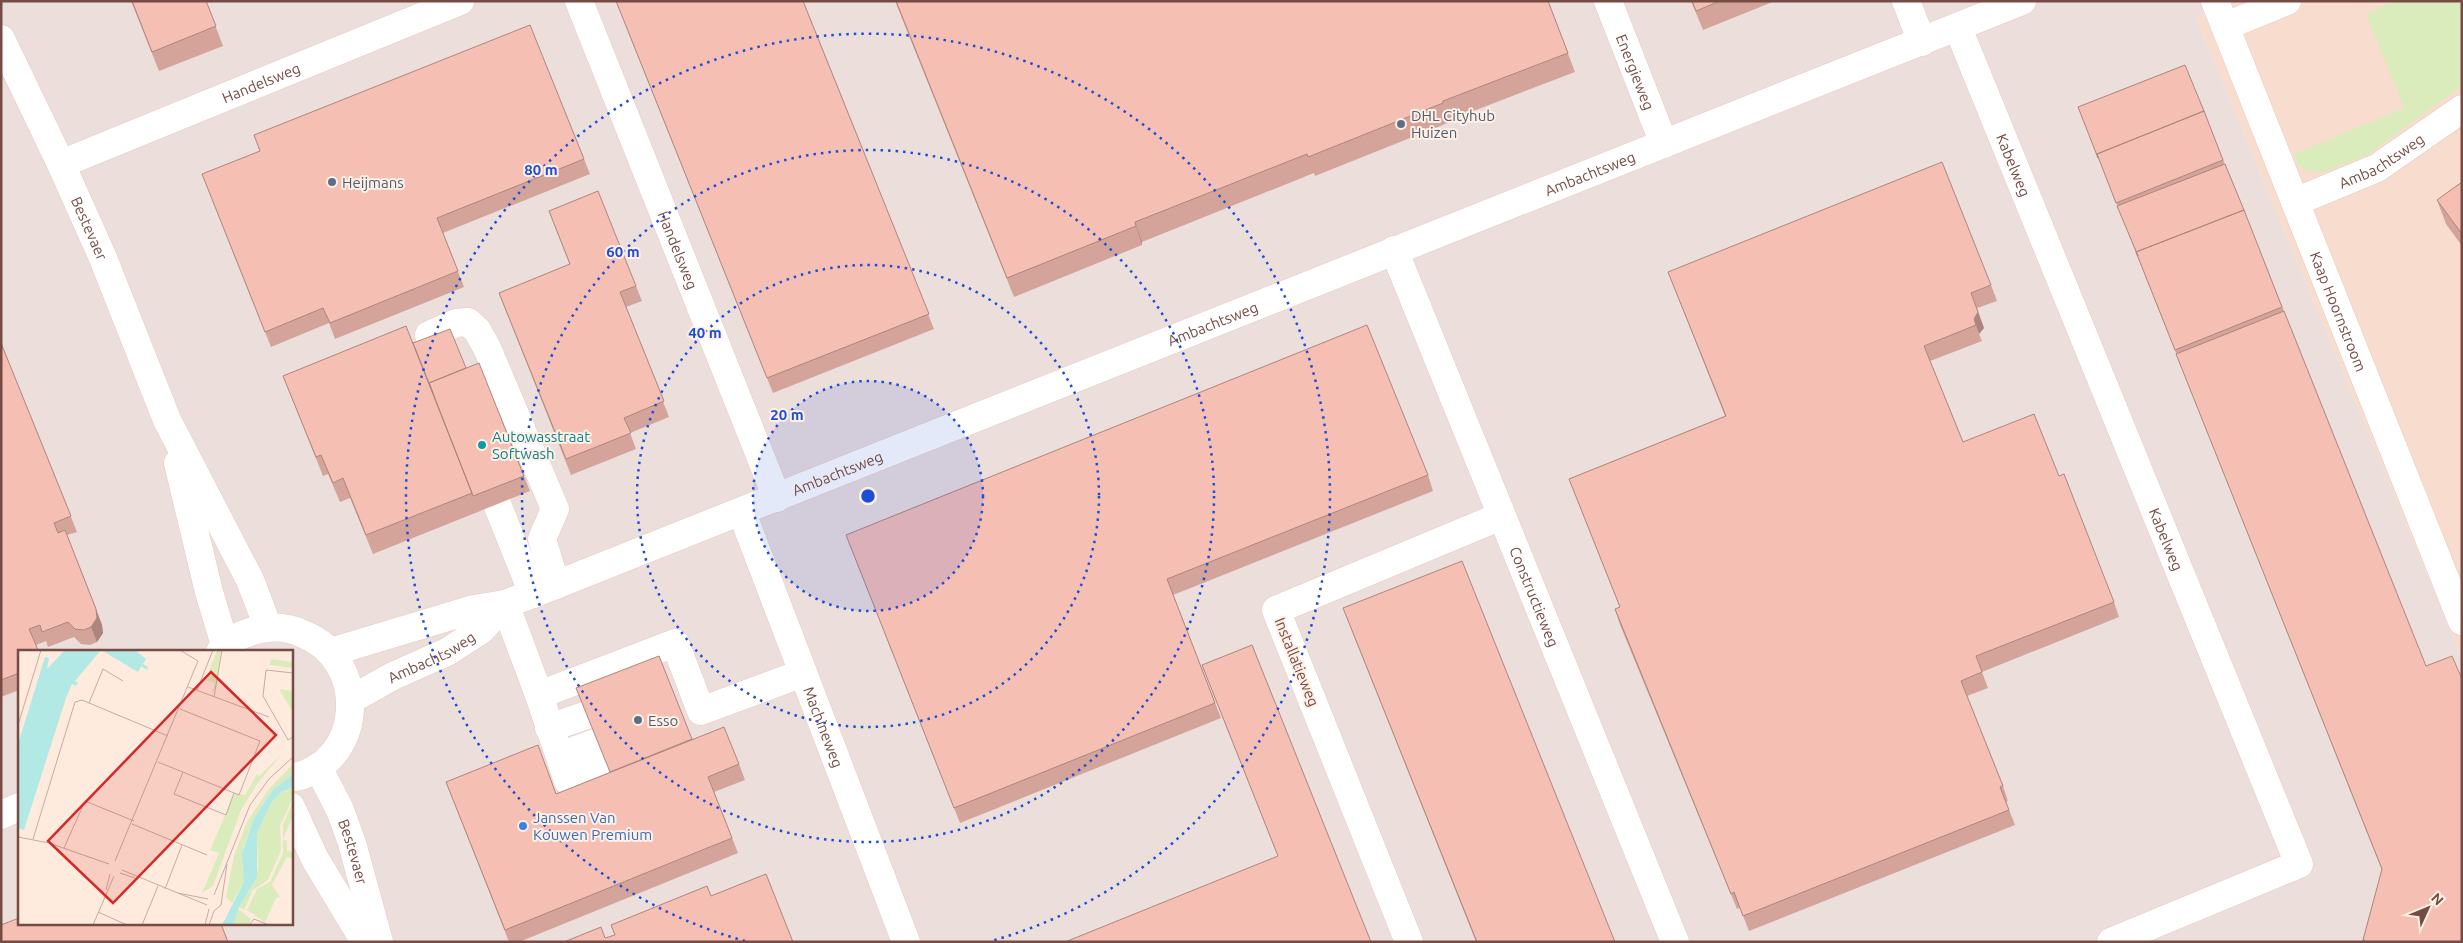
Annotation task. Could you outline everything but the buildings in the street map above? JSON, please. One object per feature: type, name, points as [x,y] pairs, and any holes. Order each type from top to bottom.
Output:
[{"type":"street","name":"Handelsweg","points":[[62,164],[460,1]]},
{"type":"street","name":"Handelsweg","points":[[580,1],[778,498]]},
{"type":"street","name":"Energieweg","points":[[1608,1],[1664,144]]},
{"type":"street","points":[[1906,1],[1922,42]]},
{"type":"street","name":"Ambachtsweg","points":[[332,652],[474,609],[505,604],[544,590],[742,513],[1394,250],[1958,28],[2022,1]]},
{"type":"street","name":"Kaap Hoornstroom","points":[[2215,1],[2462,621]]},
{"type":"street","points":[[2226,26],[2287,1]]},
{"type":"street","name":"Kabelweg","points":[[1958,28],[2299,864],[2111,942]]},
{"type":"street","name":"Bestevaer","points":[[1,39],[62,164],[167,420],[250,580],[268,627]]},
{"type":"street","name":"Ambachtsweg","points":[[2296,202],[2377,168],[2462,109]]},
{"type":"street","name":"Constructieweg","points":[[1394,250],[1675,942]]},
{"type":"street","points":[[432,342],[428,334],[456,322],[468,322],[477,330],[487,348],[555,509],[542,539],[544,590]]},
{"type":"street","name":"Bestevaer","points":[[167,420],[222,648]]},
{"type":"street","points":[[497,504],[544,590]]},
{"type":"street","name":"Machineweg","points":[[742,513],[906,942]]},
{"type":"street","name":"Installatieweg","points":[[1409,942],[1276,610],[1502,516]]},
{"type":"street","name":"Ambachtsweg","points":[[350,700],[393,676],[447,652],[481,630],[505,604]]},
{"type":"street","points":[[505,604],[539,695],[568,781],[603,754]]},
{"type":"street","points":[[222,648],[245,632],[268,627],[290,629],[299,632],[313,638],[332,652],[348,685],[351,714],[345,734],[334,753],[318,767],[300,777],[292,778]]},
{"type":"street","points":[[539,695],[675,644],[678,679],[692,715],[803,673]]},
{"type":"street","points":[[549,728],[586,715]]},
{"type":"street","name":"Bestevaer","points":[[318,767],[340,810],[352,843],[379,942]]},
{"type":"street","points":[[1,815],[18,807]]},
{"type":"street","name":"Bestevaer","points":[[292,809],[315,859],[365,942]]},
{"type":"shaded area","points":[[1,1],[2235,1],[2196,18],[2462,658],[2462,942],[1,942]]},
{"type":"shaded area","points":[[2235,1],[2462,1],[2462,658],[2196,18]]},
{"type":"green space","points":[[2396,1],[2462,1],[2462,86],[2366,156],[2321,173],[2307,171],[2297,163],[2294,154],[2404,108],[2366,14]]},
{"type":"place","name":"DHL Cityhub Huizen","points":[[1401,124]]},
{"type":"place","name":"Heijmans","points":[[332,182]]},
{"type":"place","name":"Autowasstraat Softwash","points":[[482,445]]},
{"type":"place","name":"Esso","points":[[638,720]]},
{"type":"place","name":"Janssen Van Kouwen Premium","points":[[523,826]]}]
